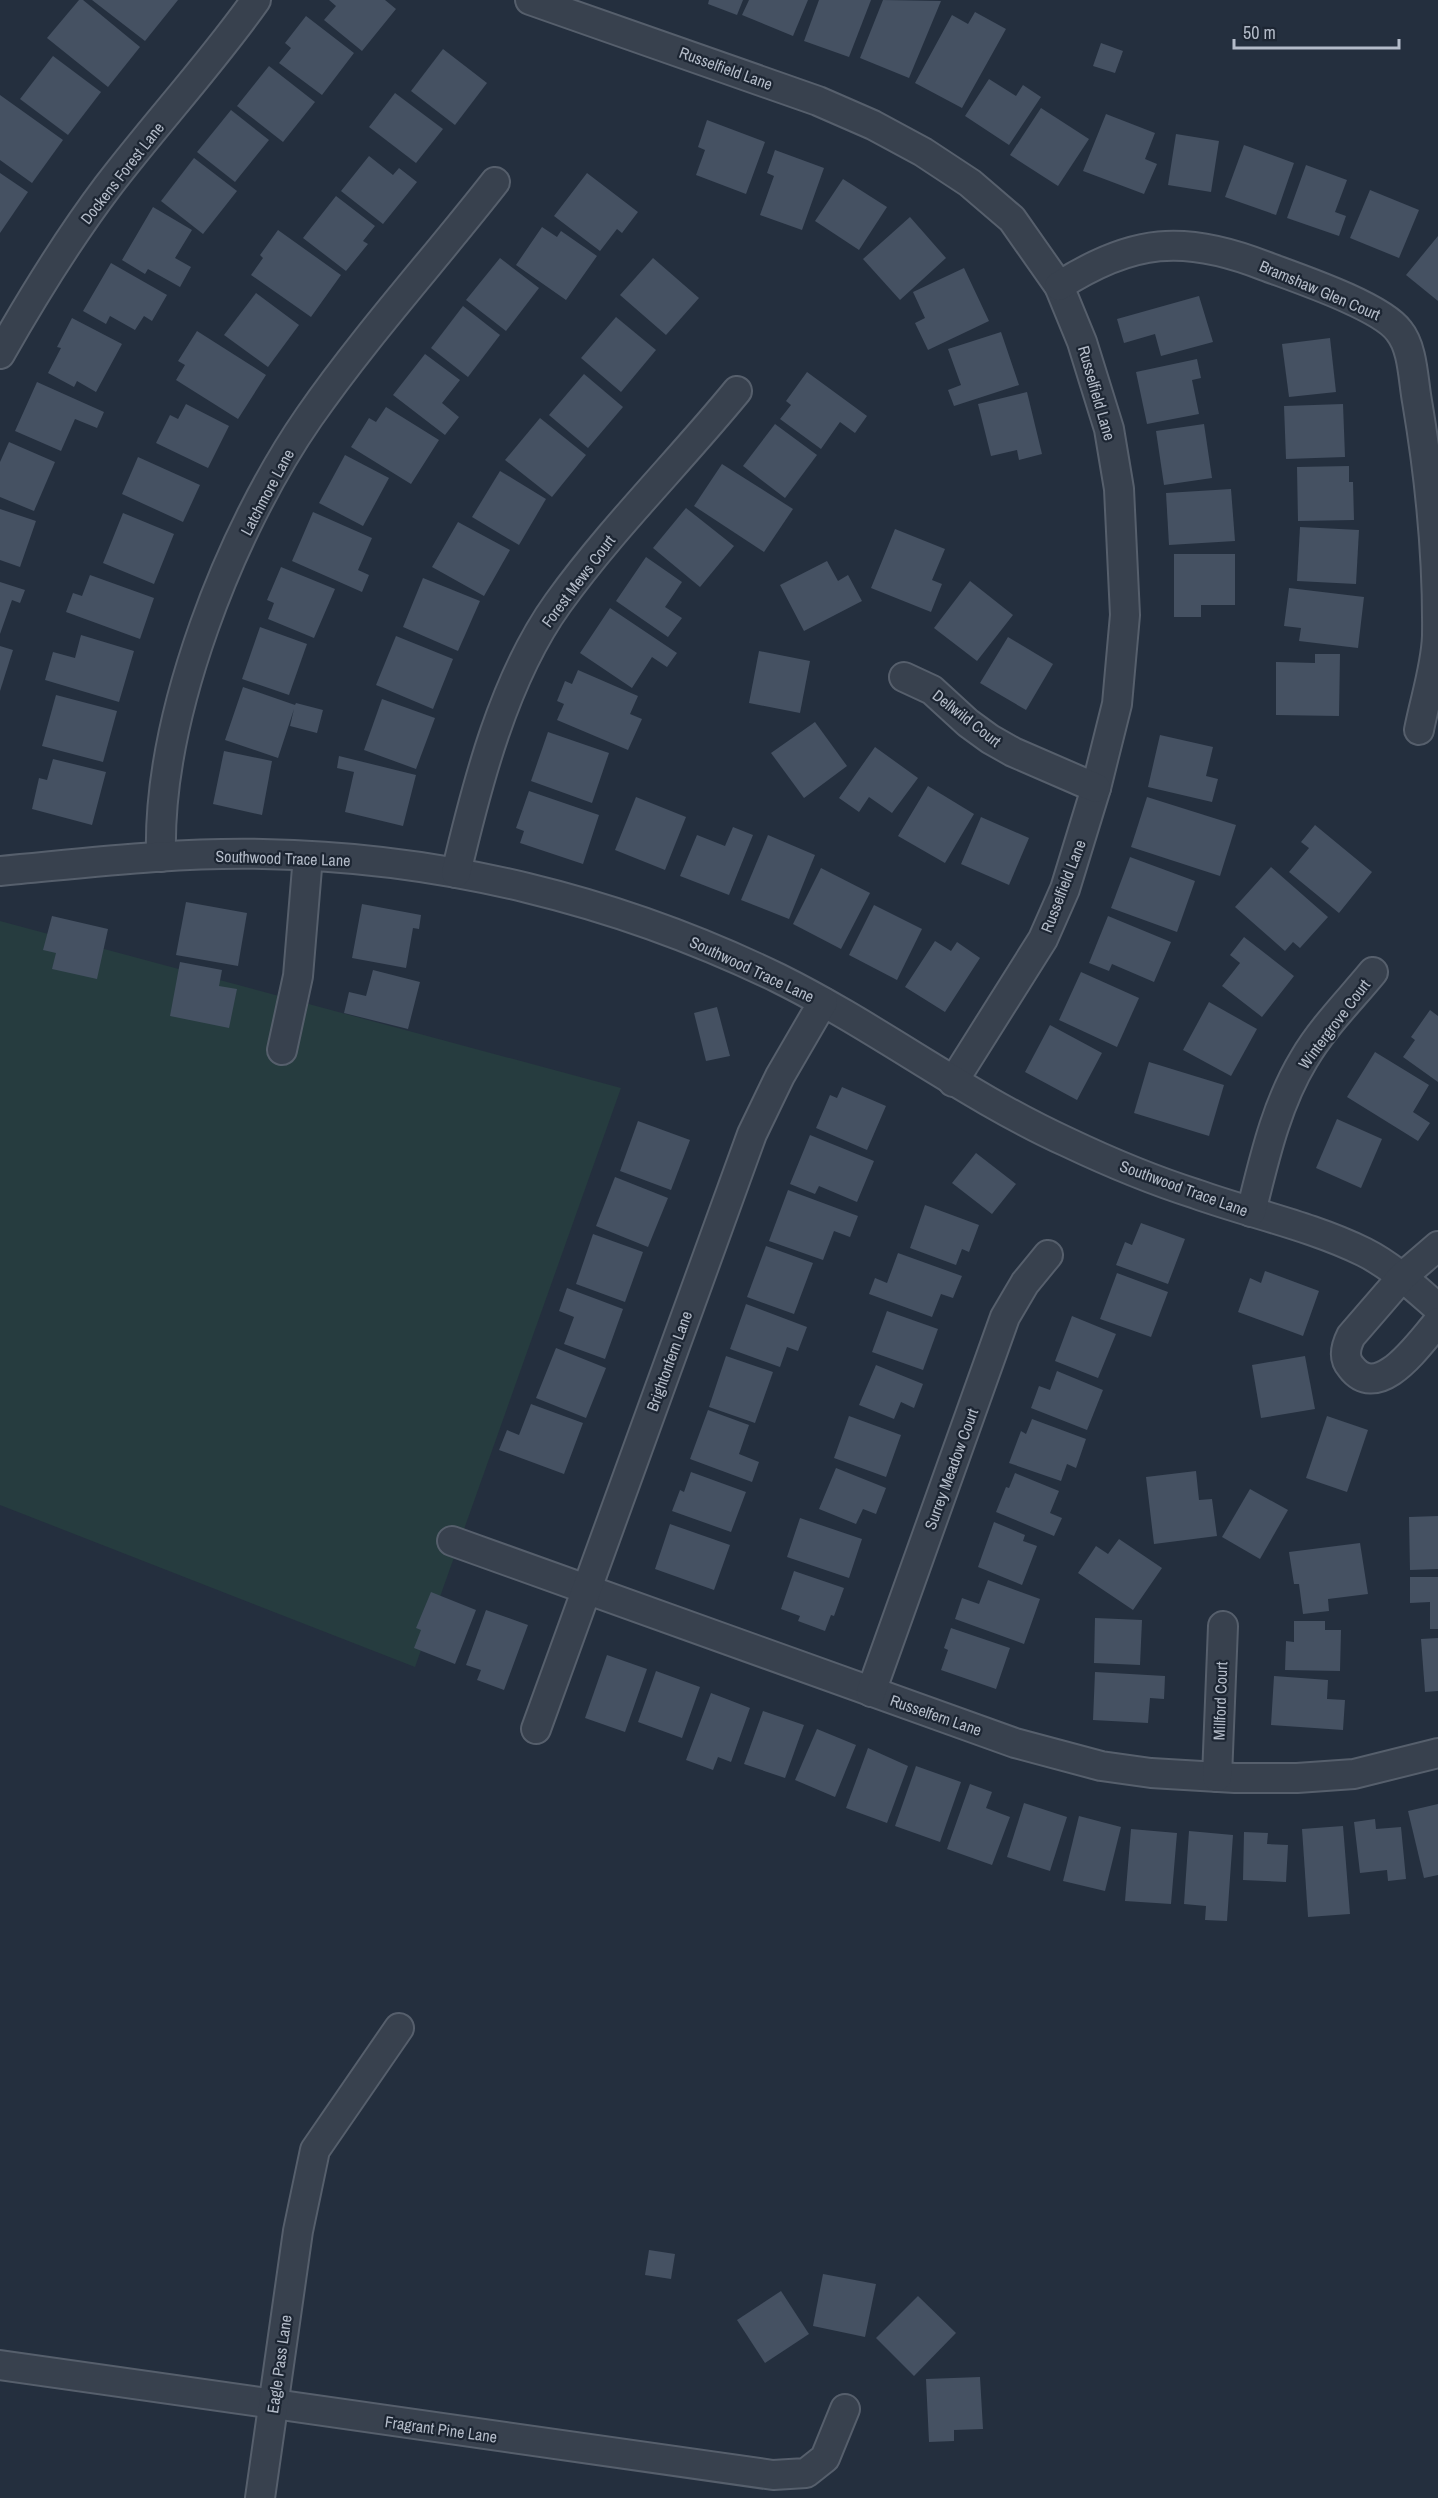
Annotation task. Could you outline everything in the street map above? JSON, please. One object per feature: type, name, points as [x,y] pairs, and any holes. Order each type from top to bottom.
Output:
[{"type":"street","name":"Dockens Forest Lane","points":[[0,354],[29,303],[89,211],[216,55],[256,0]]},
{"type":"street","name":"Russelfield Lane","points":[[530,0],[818,101],[873,125],[947,167],[992,200],[1012,219],[1059,286],[1082,342],[1109,429],[1119,489],[1125,615],[1121,675],[1113,722],[1074,864],[1043,939],[953,1082]]},
{"type":"street","name":"Latchmore Lane","points":[[160,857],[164,788],[189,675],[205,627],[249,522],[280,464],[310,417],[495,182]]},
{"type":"street","name":"Bramshaw Glen Court","points":[[1059,286],[1091,266],[1154,246],[1205,247],[1261,264],[1367,307],[1386,318],[1400,332],[1408,351],[1428,464],[1434,537],[1437,638],[1419,730]]},
{"type":"street","name":"Forest Mews Court","points":[[456,873],[487,752],[518,676],[543,627],[557,603],[612,535],[736,391]]},
{"type":"street","name":"Dellwild Court","points":[[904,677],[932,690],[968,723],[990,739],[1013,752],[1096,788]]},
{"type":"street","name":"Southwood Trace Lane","points":[[0,871],[160,857],[261,854],[308,856],[456,873],[560,896],[654,926],[712,948],[823,1002],[1005,1112],[1117,1164],[1197,1195],[1314,1231],[1367,1254],[1402,1277],[1438,1308]]},
{"type":"street","points":[[282,1050],[298,976],[308,856]]},
{"type":"street","name":"Wintergrove Court","points":[[1251,1212],[1266,1152],[1283,1104],[1304,1059],[1373,972]]},
{"type":"street","name":"Brightonfern Lane","points":[[536,1730],[752,1134],[780,1076],[823,1002]]},
{"type":"street","points":[[1438,1246],[1402,1277],[1351,1336],[1346,1347],[1347,1363],[1366,1379],[1380,1378],[1393,1372],[1438,1322]]},
{"type":"street","name":"Surrey Meadow Court","points":[[871,1692],[1005,1317],[1025,1283],[1048,1255]]},
{"type":"street","name":"Russelfern Lane","points":[[452,1541],[1015,1743],[1074,1760],[1127,1770],[1217,1777],[1297,1778],[1354,1774],[1438,1753]]},
{"type":"street","name":"Millford Court","points":[[1217,1777],[1223,1626]]},
{"type":"street","name":"Eagle Pass Lane","points":[[260,2498],[298,2231],[315,2150],[399,2028]]},
{"type":"street","name":"Fragrant Pine Lane","points":[[0,2365],[773,2475],[806,2473],[825,2458],[845,2409]]},
{"type":"green space","points":[[0,921],[621,1088],[415,1667],[0,1505]]},
{"type":"building","points":[[79,0],[83,0],[140,47],[108,87],[47,38]]},
{"type":"building","points":[[92,0],[178,0],[145,41]]},
{"type":"building","points":[[329,0],[385,0],[396,9],[362,51],[324,20],[336,6]]},
{"type":"building","points":[[709,0],[743,0],[737,15],[708,4]]},
{"type":"building","points":[[749,0],[808,0],[793,36],[742,15]]},
{"type":"building","points":[[819,0],[871,0],[849,57],[804,41]]},
{"type":"building","points":[[883,0],[941,1],[909,78],[860,58]]},
{"type":"building","points":[[975,12],[1006,29],[962,108],[915,83],[952,15],[968,24]]},
{"type":"building","points":[[306,16],[354,53],[322,95],[279,63],[291,48],[285,43]]},
{"type":"building","points":[[1101,43],[1123,51],[1115,73],[1093,66]]},
{"type":"building","points":[[443,49],[487,83],[455,125],[411,91]]},
{"type":"building","points":[[53,56],[101,92],[68,135],[20,99]]},
{"type":"building","points":[[269,66],[315,102],[283,142],[237,106]]},
{"type":"building","points":[[989,79],[1016,96],[1023,85],[1041,97],[1009,145],[965,116]]},
{"type":"building","points":[[395,93],[443,129],[416,163],[369,127]]},
{"type":"building","points":[[0,95],[63,140],[32,183],[0,160]]},
{"type":"building","points":[[1041,108],[1089,139],[1058,186],[1010,155]]},
{"type":"building","points":[[231,110],[269,140],[235,182],[197,152]]},
{"type":"building","points":[[1106,114],[1155,133],[1145,159],[1157,164],[1144,194],[1083,171]]},
{"type":"building","points":[[707,120],[765,142],[746,194],[696,175],[705,150],[698,147]]},
{"type":"building","points":[[1176,134],[1219,141],[1211,192],[1168,185]]},
{"type":"building","points":[[1244,145],[1294,163],[1276,215],[1225,197]]},
{"type":"building","points":[[775,150],[824,168],[802,230],[760,215],[774,176],[767,173]]},
{"type":"building","points":[[369,156],[393,175],[399,168],[417,182],[383,224],[341,191]]},
{"type":"building","points":[[194,158],[237,191],[203,234],[161,201]]},
{"type":"building","points":[[1306,165],[1347,180],[1335,212],[1346,216],[1339,236],[1287,218]]},
{"type":"building","points":[[0,173],[28,192],[0,233]]},
{"type":"building","points":[[587,173],[638,212],[622,233],[617,229],[600,251],[554,216]]},
{"type":"building","points":[[843,179],[887,207],[859,250],[815,221]]},
{"type":"building","points":[[1370,190],[1419,210],[1399,258],[1350,238]]},
{"type":"building","points":[[336,196],[375,226],[363,241],[368,244],[346,271],[303,238]]},
{"type":"building","points":[[153,207],[192,230],[175,258],[191,267],[180,287],[148,269],[145,274],[122,260]]},
{"type":"building","points":[[910,217],[946,258],[900,300],[863,259]]},
{"type":"building","points":[[542,227],[557,237],[561,231],[597,256],[566,300],[516,265]]},
{"type":"building","points":[[278,230],[341,275],[311,317],[251,275],[263,258],[260,255]]},
{"type":"building","points":[[1438,236],[1438,301],[1406,275]]},
{"type":"building","points":[[500,258],[539,288],[506,331],[466,300]]},
{"type":"building","points":[[653,258],[699,298],[666,335],[620,295]]},
{"type":"building","points":[[111,263],[167,295],[152,321],[144,316],[135,330],[110,316],[106,324],[83,311]]},
{"type":"building","points":[[964,268],[989,321],[928,350],[915,323],[925,318],[913,292]]},
{"type":"building","points":[[256,293],[299,325],[268,367],[224,335]]},
{"type":"building","points":[[1199,296],[1213,342],[1161,356],[1155,334],[1124,343],[1117,319]]},
{"type":"building","points":[[463,306],[500,335],[468,377],[431,348]]},
{"type":"building","points":[[616,317],[656,350],[621,392],[581,358]]},
{"type":"building","points":[[72,318],[122,344],[96,392],[77,381],[74,387],[48,373],[61,348],[57,347]]},
{"type":"building","points":[[197,331],[266,375],[238,419],[176,380],[185,365],[178,361]]},
{"type":"building","points":[[1001,332],[1019,385],[954,406],[948,390],[961,385],[948,349]]},
{"type":"building","points":[[1330,338],[1336,392],[1289,397],[1282,344]]},
{"type":"building","points":[[425,354],[460,380],[442,403],[459,417],[445,435],[393,395]]},
{"type":"building","points":[[1197,359],[1201,378],[1192,380],[1199,414],[1147,424],[1136,372]]},
{"type":"building","points":[[807,372],[867,416],[855,433],[840,422],[821,449],[780,419],[791,405],[786,401]]},
{"type":"building","points":[[584,374],[623,407],[588,448],[549,415]]},
{"type":"building","points":[[37,382],[104,412],[97,428],[75,419],[61,451],[15,431]]},
{"type":"building","points":[[1027,392],[1042,454],[1019,460],[1017,450],[991,456],[978,404]]},
{"type":"building","points":[[186,404],[229,426],[208,468],[156,443],[170,415],[178,419]]},
{"type":"building","points":[[1343,404],[1345,457],[1286,459],[1284,406]]},
{"type":"building","points":[[386,407],[439,440],[411,484],[351,447],[369,418],[376,422]]},
{"type":"building","points":[[540,418],[586,455],[552,497],[505,460]]},
{"type":"building","points":[[775,424],[817,455],[785,498],[743,466]]},
{"type":"building","points":[[1204,424],[1212,478],[1164,485],[1156,431]]},
{"type":"building","points":[[9,442],[55,462],[34,511],[0,497],[0,462]]},
{"type":"building","points":[[345,455],[389,478],[363,526],[319,503]]},
{"type":"building","points":[[138,457],[200,485],[183,522],[122,494]]},
{"type":"building","points":[[722,464],[793,509],[764,552],[694,506]]},
{"type":"building","points":[[1349,466],[1349,482],[1353,482],[1354,520],[1298,521],[1297,467]]},
{"type":"building","points":[[500,471],[546,499],[519,545],[472,517]]},
{"type":"building","points":[[1231,489],[1235,541],[1169,545],[1166,493]]},
{"type":"building","points":[[686,508],[734,546],[700,587],[653,548]]},
{"type":"building","points":[[0,509],[36,521],[20,567],[0,560]]},
{"type":"building","points":[[313,512],[372,538],[358,570],[369,575],[362,592],[292,561]]},
{"type":"building","points":[[123,513],[174,534],[154,584],[103,563]]},
{"type":"building","points":[[458,522],[510,550],[484,596],[432,567]]},
{"type":"building","points":[[1300,527],[1359,530],[1356,584],[1297,581]]},
{"type":"building","points":[[895,529],[945,549],[932,580],[942,584],[931,612],[871,588]]},
{"type":"building","points":[[1174,554],[1235,554],[1235,605],[1201,605],[1201,617],[1174,617]]},
{"type":"building","points":[[646,557],[682,582],[665,607],[682,618],[668,637],[616,601]]},
{"type":"building","points":[[827,561],[838,581],[848,575],[862,601],[804,631],[780,585]]},
{"type":"building","points":[[281,567],[335,589],[314,638],[268,619],[274,603],[267,600]]},
{"type":"building","points":[[90,575],[154,598],[140,639],[66,612],[73,593],[82,596]]},
{"type":"building","points":[[423,578],[480,601],[458,651],[403,627]]},
{"type":"building","points":[[970,581],[1013,615],[977,661],[934,628]]},
{"type":"building","points":[[0,582],[25,590],[20,603],[12,600],[0,634]]},
{"type":"building","points":[[1289,588],[1364,597],[1358,648],[1299,641],[1301,628],[1284,626]]},
{"type":"building","points":[[610,608],[677,653],[667,667],[652,657],[632,688],[580,653]]},
{"type":"building","points":[[260,627],[307,644],[289,695],[242,679]]},
{"type":"building","points":[[81,635],[134,651],[119,702],[45,680],[53,652],[75,658]]},
{"type":"building","points":[[396,636],[453,659],[433,709],[376,685]]},
{"type":"building","points":[[1008,637],[1053,664],[1026,710],[980,683]]},
{"type":"building","points":[[0,646],[13,650],[0,691]]},
{"type":"building","points":[[759,651],[810,661],[800,713],[749,703]]},
{"type":"building","points":[[1315,654],[1340,654],[1339,716],[1276,715],[1276,662],[1315,663]]},
{"type":"building","points":[[578,670],[638,696],[630,714],[642,719],[628,750],[557,720],[564,704],[557,701],[565,681],[572,684]]},
{"type":"building","points":[[243,687],[295,705],[296,703],[323,710],[317,733],[290,726],[294,709],[278,758],[225,740]]},
{"type":"building","points":[[56,695],[117,711],[103,762],[42,746]]},
{"type":"building","points":[[382,699],[435,718],[416,769],[364,750]]},
{"type":"building","points":[[815,722],[847,766],[804,798],[771,753]]},
{"type":"building","points":[[548,732],[609,753],[592,803],[531,781]]},
{"type":"building","points":[[1160,735],[1213,747],[1206,776],[1218,779],[1212,802],[1148,787]]},
{"type":"building","points":[[875,747],[918,778],[892,813],[869,797],[859,812],[839,798]]},
{"type":"building","points":[[224,751],[272,761],[262,815],[213,804]]},
{"type":"building","points":[[339,756],[416,775],[403,826],[345,812],[354,772],[337,768]]},
{"type":"building","points":[[53,759],[106,772],[92,825],[32,809],[39,778],[47,780]]},
{"type":"building","points":[[928,786],[974,814],[945,863],[898,836]]},
{"type":"building","points":[[529,791],[599,815],[583,864],[520,843],[524,831],[516,828]]},
{"type":"building","points":[[636,797],[686,817],[665,870],[615,850]]},
{"type":"building","points":[[1147,797],[1236,825],[1220,876],[1131,847]]},
{"type":"building","points":[[981,817],[1029,838],[1009,885],[961,864]]},
{"type":"building","points":[[1315,825],[1372,872],[1339,913],[1289,872],[1309,848],[1301,842]]},
{"type":"building","points":[[733,827],[753,835],[729,895],[680,876],[697,835],[725,846]]},
{"type":"building","points":[[768,835],[815,855],[789,919],[741,900]]},
{"type":"building","points":[[1130,857],[1195,881],[1177,932],[1111,908]]},
{"type":"building","points":[[1271,867],[1328,917],[1300,948],[1293,942],[1285,951],[1235,907]]},
{"type":"building","points":[[821,868],[870,893],[841,949],[793,924]]},
{"type":"building","points":[[186,902],[247,913],[238,966],[176,955]]},
{"type":"building","points":[[362,904],[421,915],[419,929],[413,928],[406,968],[352,958]]},
{"type":"building","points":[[874,905],[922,929],[897,980],[849,955]]},
{"type":"building","points":[[52,916],[108,929],[97,979],[52,969],[56,953],[43,950]]},
{"type":"building","points":[[1108,916],[1171,942],[1154,982],[1112,964],[1109,971],[1089,963]]},
{"type":"building","points":[[1244,937],[1294,976],[1262,1017],[1222,986],[1240,963],[1230,955]]},
{"type":"building","points":[[935,941],[951,951],[957,942],[980,958],[945,1012],[905,987]]},
{"type":"building","points":[[180,962],[222,970],[219,986],[237,989],[229,1028],[170,1016]]},
{"type":"building","points":[[373,970],[420,982],[408,1029],[344,1013],[349,992],[366,996]]},
{"type":"building","points":[[1081,972],[1139,998],[1117,1047],[1059,1020]]},
{"type":"building","points":[[1209,1002],[1257,1029],[1231,1076],[1183,1050]]},
{"type":"building","points":[[717,1007],[730,1056],[706,1061],[694,1013]]},
{"type":"building","points":[[1430,1010],[1438,1016],[1438,1082],[1403,1057],[1415,1040],[1411,1037]]},
{"type":"building","points":[[1050,1025],[1102,1053],[1077,1100],[1025,1072]]},
{"type":"building","points":[[1375,1052],[1429,1085],[1413,1112],[1430,1123],[1418,1141],[1347,1097]]},
{"type":"building","points":[[1149,1062],[1224,1085],[1209,1136],[1134,1113]]},
{"type":"building","points":[[842,1087],[886,1106],[867,1150],[816,1128],[830,1095],[837,1098]]},
{"type":"building","points":[[1337,1119],[1382,1139],[1361,1188],[1316,1168]]},
{"type":"building","points":[[638,1121],[690,1140],[671,1190],[620,1171]]},
{"type":"building","points":[[810,1135],[874,1161],[857,1202],[819,1186],[815,1194],[790,1184]]},
{"type":"building","points":[[976,1153],[1016,1184],[992,1214],[952,1183]]},
{"type":"building","points":[[615,1177],[668,1198],[648,1247],[596,1226]]},
{"type":"building","points":[[788,1190],[858,1216],[850,1237],[834,1231],[823,1260],[769,1241]]},
{"type":"building","points":[[925,1205],[979,1225],[969,1252],[962,1249],[956,1265],[910,1248]]},
{"type":"building","points":[[1141,1223],[1185,1239],[1168,1284],[1116,1265],[1125,1242],[1132,1245]]},
{"type":"building","points":[[593,1234],[643,1252],[625,1302],[576,1284]]},
{"type":"building","points":[[766,1246],[813,1263],[794,1314],[747,1297]]},
{"type":"building","points":[[898,1253],[962,1276],[953,1298],[941,1294],[932,1317],[869,1294],[875,1278],[887,1283]]},
{"type":"building","points":[[1265,1271],[1319,1291],[1303,1336],[1238,1312],[1250,1278],[1261,1283]]},
{"type":"building","points":[[1117,1273],[1168,1292],[1151,1337],[1100,1319]]},
{"type":"building","points":[[567,1288],[623,1309],[605,1359],[564,1344],[574,1317],[559,1311]]},
{"type":"building","points":[[746,1304],[807,1327],[798,1351],[787,1347],[780,1367],[730,1349]]},
{"type":"building","points":[[887,1311],[938,1329],[923,1370],[872,1352]]},
{"type":"building","points":[[1072,1316],[1116,1334],[1098,1378],[1055,1361]]},
{"type":"building","points":[[556,1348],[606,1368],[586,1418],[536,1398]]},
{"type":"building","points":[[726,1356],[773,1372],[755,1423],[709,1407]]},
{"type":"building","points":[[1305,1356],[1315,1409],[1261,1418],[1252,1365]]},
{"type":"building","points":[[876,1365],[923,1384],[914,1408],[901,1402],[894,1419],[859,1405]]},
{"type":"building","points":[[1057,1371],[1103,1390],[1087,1430],[1031,1408],[1039,1386],[1050,1390]]},
{"type":"building","points":[[531,1404],[583,1423],[564,1474],[499,1450],[507,1430],[519,1435]]},
{"type":"building","points":[[708,1410],[749,1425],[739,1454],[759,1462],[752,1482],[690,1459]]},
{"type":"building","points":[[849,1416],[901,1435],[886,1477],[834,1458]]},
{"type":"building","points":[[1327,1416],[1368,1430],[1347,1492],[1306,1478]]},
{"type":"building","points":[[1032,1419],[1086,1439],[1076,1468],[1067,1464],[1061,1481],[1009,1463],[1021,1431],[1026,1434]]},
{"type":"building","points":[[836,1468],[886,1488],[876,1514],[863,1509],[856,1524],[819,1509]]},
{"type":"building","points":[[1196,1471],[1199,1500],[1212,1499],[1217,1536],[1154,1544],[1146,1477]]},
{"type":"building","points":[[691,1472],[746,1492],[731,1532],[672,1511],[680,1490],[684,1492]]},
{"type":"building","points":[[1015,1473],[1059,1491],[1050,1513],[1062,1518],[1054,1536],[996,1512],[1006,1487],[1009,1488]]},
{"type":"building","points":[[1250,1489],[1288,1510],[1260,1559],[1222,1537]]},
{"type":"building","points":[[1438,1516],[1438,1569],[1410,1570],[1409,1517]]},
{"type":"building","points":[[800,1518],[862,1539],[849,1578],[787,1557]]},
{"type":"building","points":[[994,1522],[1025,1535],[1023,1541],[1037,1546],[1022,1585],[978,1567]]},
{"type":"building","points":[[670,1524],[730,1545],[714,1590],[655,1569]]},
{"type":"building","points":[[1119,1539],[1162,1568],[1133,1610],[1078,1573],[1096,1546],[1108,1554]]},
{"type":"building","points":[[1360,1543],[1368,1594],[1328,1599],[1329,1611],[1303,1614],[1299,1584],[1294,1584],[1289,1552]]},
{"type":"building","points":[[794,1571],[844,1588],[834,1616],[831,1615],[825,1631],[798,1621],[800,1616],[781,1609]]},
{"type":"building","points":[[1410,1577],[1438,1577],[1438,1629],[1430,1629],[1430,1602],[1410,1603]]},
{"type":"building","points":[[988,1580],[1040,1599],[1024,1644],[955,1619],[962,1598],[979,1604]]},
{"type":"building","points":[[431,1592],[476,1610],[455,1664],[414,1648],[421,1630],[416,1628]]},
{"type":"building","points":[[486,1610],[528,1625],[504,1690],[477,1680],[481,1670],[466,1665]]},
{"type":"building","points":[[1095,1618],[1142,1620],[1140,1665],[1094,1663]]},
{"type":"building","points":[[1294,1621],[1325,1621],[1325,1630],[1341,1630],[1340,1671],[1285,1670],[1286,1641],[1294,1642]]},
{"type":"building","points":[[951,1628],[1010,1648],[996,1689],[941,1670],[948,1650],[944,1648]]},
{"type":"building","points":[[1438,1638],[1438,1691],[1425,1692],[1421,1639]]},
{"type":"building","points":[[607,1655],[647,1669],[625,1732],[585,1718]]},
{"type":"building","points":[[656,1671],[700,1687],[682,1738],[638,1722]]},
{"type":"building","points":[[1095,1672],[1165,1676],[1164,1699],[1150,1698],[1148,1723],[1093,1720]]},
{"type":"building","points":[[1274,1676],[1328,1680],[1327,1699],[1345,1700],[1343,1730],[1271,1725]]},
{"type":"building","points":[[711,1693],[750,1708],[731,1762],[718,1757],[713,1770],[686,1760]]},
{"type":"building","points":[[763,1711],[804,1725],[785,1778],[744,1764]]},
{"type":"building","points":[[817,1729],[856,1745],[835,1797],[795,1780]]},
{"type":"building","points":[[868,1748],[908,1766],[887,1823],[846,1808]]},
{"type":"building","points":[[916,1766],[961,1782],[940,1842],[895,1826]]},
{"type":"building","points":[[970,1784],[992,1792],[986,1808],[1010,1817],[992,1865],[947,1849]]},
{"type":"building","points":[[1024,1803],[1067,1817],[1050,1871],[1007,1857]]},
{"type":"building","points":[[1438,1804],[1438,1875],[1424,1878],[1408,1811]]},
{"type":"building","points":[[1079,1816],[1121,1827],[1105,1891],[1063,1881]]},
{"type":"building","points":[[1375,1819],[1376,1829],[1401,1827],[1406,1879],[1388,1881],[1387,1870],[1360,1873],[1354,1822]]},
{"type":"building","points":[[1343,1826],[1350,1914],[1308,1917],[1302,1829]]},
{"type":"building","points":[[1131,1829],[1177,1833],[1171,1904],[1125,1901]]},
{"type":"building","points":[[1189,1831],[1233,1835],[1227,1921],[1205,1920],[1206,1906],[1184,1904]]},
{"type":"building","points":[[1244,1832],[1268,1833],[1267,1844],[1288,1845],[1286,1882],[1243,1880]]},
{"type":"building","points":[[649,2250],[675,2254],[671,2279],[645,2275]]},
{"type":"building","points":[[823,2274],[876,2284],[865,2337],[813,2326]]},
{"type":"building","points":[[781,2291],[809,2334],[765,2363],[737,2320]]},
{"type":"building","points":[[918,2296],[956,2333],[914,2376],[876,2338]]},
{"type":"building","points":[[980,2377],[983,2429],[954,2430],[954,2441],[929,2442],[926,2379]]}]
